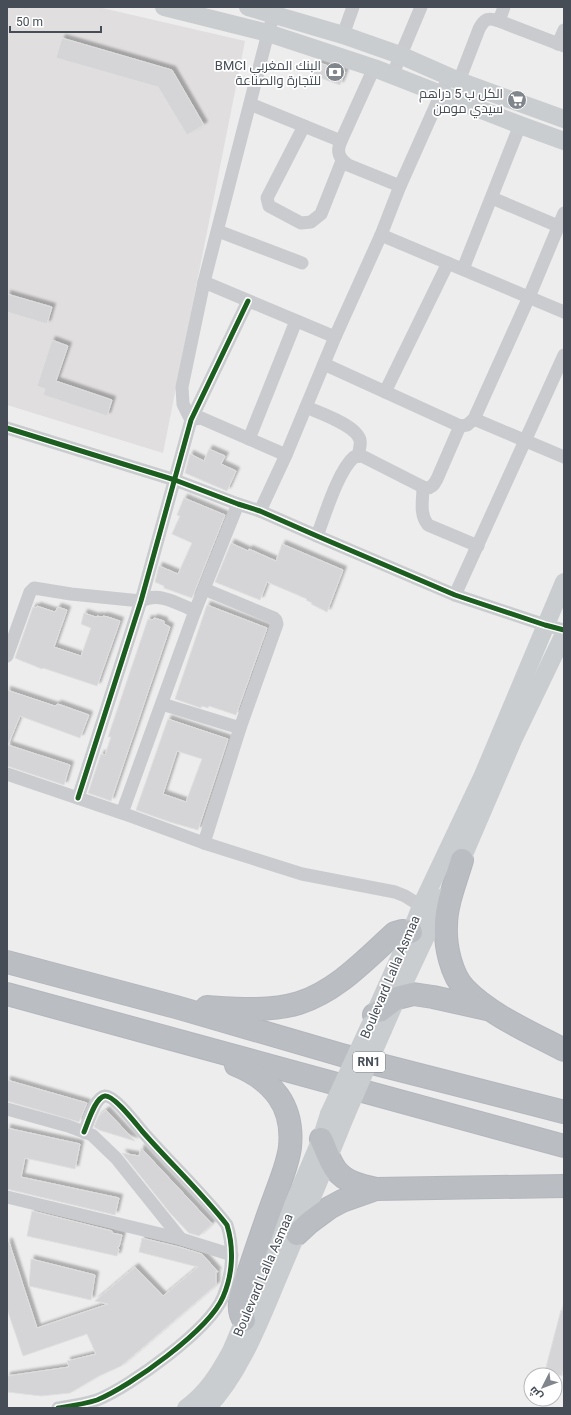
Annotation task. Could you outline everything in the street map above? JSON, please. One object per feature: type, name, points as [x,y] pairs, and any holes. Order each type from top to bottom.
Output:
[{"type":"highway","points":[[462,860],[451,899],[446,924],[447,946],[452,965],[464,988],[490,1010],[564,1050]]},
{"type":"highway","points":[[176,1007],[265,1008],[299,1003],[317,996],[336,984],[351,973],[395,933],[402,931],[419,935]]},
{"type":"highway","name":"RN1","points":[[7,962],[176,1007],[345,1056],[564,1112]]},
{"type":"highway","name":"RN1","points":[[7,994],[564,1146]]},
{"type":"highway","points":[[376,1023],[397,998],[407,995],[419,994],[490,1010]]},
{"type":"highway","points":[[178,1041],[259,1076],[282,1100],[286,1110],[290,1147],[283,1175],[245,1281],[240,1306],[244,1320]]},
{"type":"highway","points":[[325,1147],[336,1170],[342,1176],[360,1186],[376,1189],[564,1186]]},
{"type":"highway","points":[[297,1234],[329,1208],[342,1201],[376,1189]]},
{"type":"main road","points":[[164,7],[268,33],[374,68],[440,95],[564,141]]},
{"type":"main road","points":[[248,7],[284,13],[400,55],[454,78],[564,119]]},
{"type":"main road","name":"Boulevard Lalla Asmaa","points":[[397,998],[419,935],[421,906],[483,775],[564,582]]},
{"type":"main road","name":"Boulevard Lalla Asmaa","points":[[186,1408],[204,1393],[216,1378],[232,1351],[244,1320],[325,1147],[376,1023],[419,935],[462,860],[514,738],[564,634]]},
{"type":"main road","name":"Boulevard Lalla Asmaa","points":[[207,1408],[219,1395],[236,1367],[258,1325],[297,1234],[325,1147]]},
{"type":"street","points":[[343,35],[353,7]]},
{"type":"street","points":[[392,76],[421,7]]},
{"type":"street","points":[[499,20],[504,7]]},
{"type":"street","points":[[191,420],[183,404],[182,387],[204,282],[268,33],[284,13]]},
{"type":"street","points":[[260,511],[286,455],[440,95],[454,78],[483,22],[486,19],[492,18],[499,20],[561,45],[564,30]]},
{"type":"street","points":[[374,68],[338,148],[338,155],[342,161],[348,165],[400,186]]},
{"type":"street","points":[[250,104],[341,141]]},
{"type":"street","points":[[463,270],[520,125]]},
{"type":"street","points":[[304,126],[267,198],[269,206],[301,223],[311,222],[321,214],[342,161]]},
{"type":"street","points":[[492,198],[558,226]]},
{"type":"street","points":[[324,364],[460,426],[467,425],[474,418],[529,297],[564,213]]},
{"type":"street","points":[[218,231],[302,263]]},
{"type":"street","points":[[381,235],[564,312]]},
{"type":"street","points":[[385,392],[448,263]]},
{"type":"street","points":[[204,282],[335,338]]},
{"type":"street","points":[[78,798],[141,601],[191,420],[248,301]]},
{"type":"street","points":[[249,439],[296,321]]},
{"type":"street","points":[[455,595],[564,355]]},
{"type":"street","points":[[306,407],[334,419],[353,430],[360,441],[358,456]]},
{"type":"street","points":[[191,420],[201,418],[286,455]]},
{"type":"street","points":[[474,418],[564,457]]},
{"type":"street","points":[[317,536],[343,471],[349,461],[354,457],[362,456],[423,487],[431,487],[435,484],[460,426]]},
{"type":"street","points":[[7,428],[174,480],[260,511],[455,595],[564,630]]},
{"type":"street","points":[[423,487],[422,511],[428,524],[478,546]]},
{"type":"street","points":[[122,813],[195,610],[238,504]]},
{"type":"street","points":[[7,656],[30,592],[34,588],[71,594],[141,601],[148,597],[156,597],[167,599],[195,610]]},
{"type":"street","points":[[204,589],[276,620],[274,631],[240,728],[204,843]]},
{"type":"street","points":[[162,704],[240,728]]},
{"type":"street","points":[[7,774],[122,813],[204,843],[302,874],[395,892],[405,896],[421,906]]},
{"type":"street","points":[[58,1408],[97,1400],[134,1379],[182,1344],[216,1310],[223,1297],[231,1270],[231,1238],[226,1225],[219,1215],[131,1117],[111,1097],[105,1096],[100,1098],[84,1132]]},
{"type":"street","points":[[7,1109],[92,1135],[116,1158],[181,1239]]},
{"type":"street","points":[[7,1197],[181,1239],[232,1255]]},
{"type":"shaded area","points":[[7,7],[98,7],[245,41],[163,453],[7,405]]},
{"type":"building","points":[[62,38],[172,70],[204,125],[187,135],[158,87],[56,58]]},
{"type":"building","points":[[317,62],[345,72],[340,85],[312,75]]},
{"type":"building","points":[[7,294],[52,307],[47,324],[7,312]]},
{"type":"building","points":[[52,340],[68,346],[56,381],[112,400],[107,416],[43,395],[45,389],[37,386]]},
{"type":"building","points":[[209,449],[225,456],[221,464],[236,471],[227,491],[185,473],[190,454],[204,461]]},
{"type":"building","points":[[184,498],[225,515],[192,598],[164,588],[164,586],[155,582],[159,566],[178,574],[192,543],[172,534],[180,516],[177,515]]},
{"type":"building","points":[[231,543],[276,561],[282,544],[343,570],[327,612],[311,604],[312,603],[306,600],[307,599],[267,582],[260,600],[215,582]]},
{"type":"building","points":[[207,605],[267,628],[236,715],[209,706],[208,708],[202,706],[201,708],[175,699]]},
{"type":"building","points":[[37,606],[55,612],[58,607],[67,610],[54,647],[81,656],[91,628],[81,624],[84,613],[96,617],[108,617],[120,621],[97,686],[43,668],[42,669],[15,658],[33,607],[36,608]]},
{"type":"building","points":[[154,618],[164,621],[164,624],[170,627],[111,801],[88,793],[101,754],[105,755],[111,737],[108,737],[148,619],[152,620]]},
{"type":"building","points":[[7,690],[55,706],[58,704],[89,715],[80,738],[20,716],[8,745],[70,765],[64,785],[7,766]]},
{"type":"building","points":[[168,719],[228,739],[198,830],[136,810]],"holes":[[[177,751],[202,759],[186,802],[163,794]]]},
{"type":"building","points":[[7,1080],[87,1103],[79,1122],[7,1101]]},
{"type":"building","points":[[106,1110],[135,1141],[99,1130],[94,1127],[98,1117]]},
{"type":"building","points":[[7,1128],[80,1144],[75,1169],[25,1158],[21,1177],[119,1198],[115,1215],[7,1189]]},
{"type":"building","points":[[141,1148],[212,1224],[199,1236],[189,1233],[170,1213],[122,1153],[139,1156]]},
{"type":"building","points":[[32,1211],[112,1231],[112,1233],[122,1235],[119,1247],[117,1247],[119,1249],[117,1256],[27,1236]]},
{"type":"building","points":[[142,1238],[202,1254],[218,1272],[216,1271],[216,1285],[121,1366],[99,1376],[70,1393],[41,1396],[7,1392],[7,1376],[69,1367],[67,1361],[96,1354],[87,1334],[23,1356],[7,1309],[7,1242],[9,1242],[37,1328],[108,1304],[95,1301],[135,1267],[163,1296],[198,1267],[139,1252]]},
{"type":"building","points":[[31,1259],[95,1275],[91,1300],[29,1286]]},
{"type":"building","points":[[561,1310],[564,1311],[563,1372],[563,1367],[546,1367]]},
{"type":"cycle path","points":[[78,798],[141,601],[191,420],[248,301]]},
{"type":"cycle path","points":[[7,428],[175,480],[260,511],[455,595],[564,630]]},
{"type":"cycle path","points":[[58,1408],[97,1400],[112,1393],[168,1356],[202,1325],[215,1310],[223,1297],[231,1270],[231,1243],[227,1225],[125,1110],[109,1097],[101,1097],[92,1111],[84,1132]]},
{"type":"place","name":"BMCI البنك المغربي للتجارة والصناعة","points":[[335,72]]},
{"type":"place","name":"الكل ب 5 دراهم سيدي مومن","points":[[517,100]]}]
